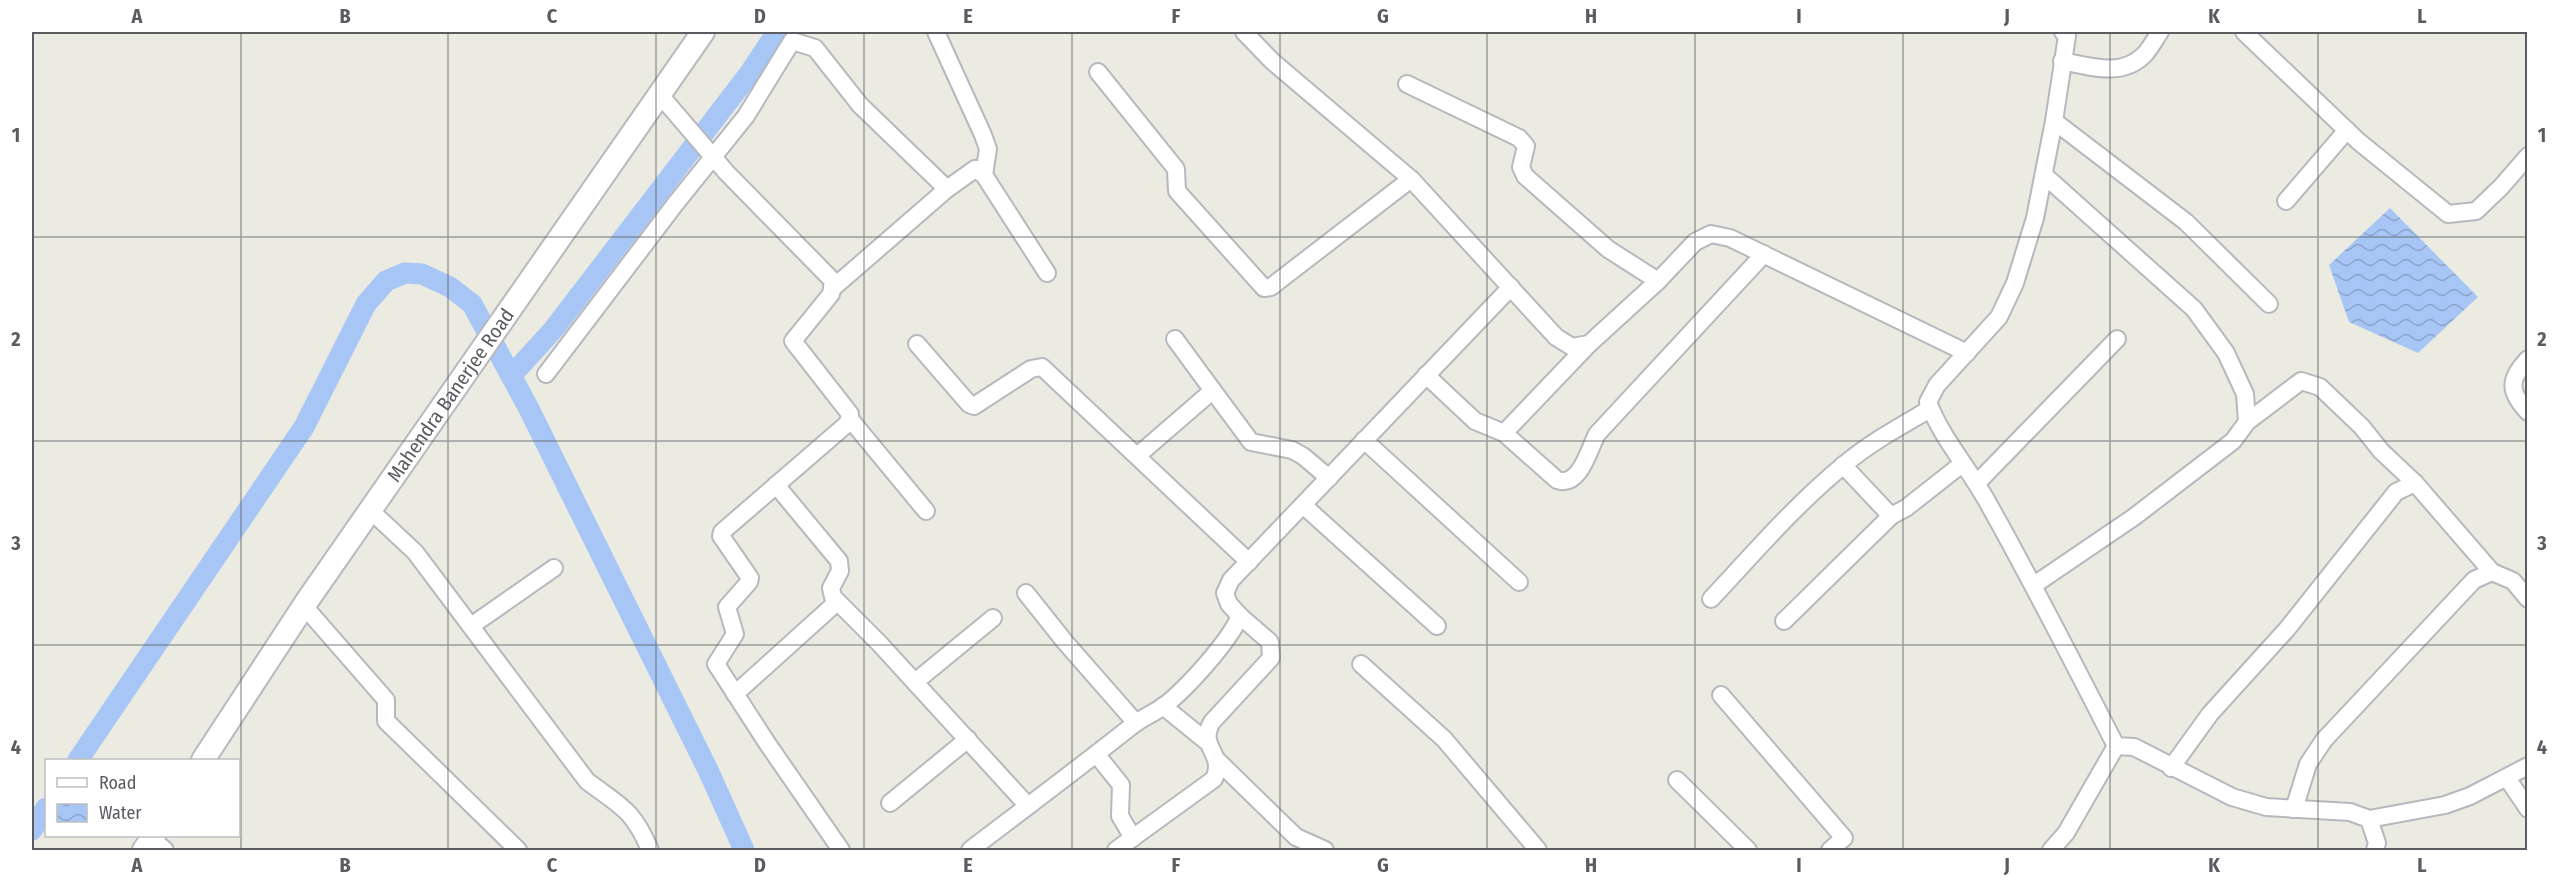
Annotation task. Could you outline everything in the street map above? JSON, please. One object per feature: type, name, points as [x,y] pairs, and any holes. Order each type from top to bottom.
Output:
[{"type":"street","name":"Mahendra Banerjee Road","points":[[204,759],[304,606],[703,32]]},
{"type":"street","points":[[936,32],[988,149],[984,175]]},
{"type":"street","points":[[1244,32],[1272,61],[1411,179],[1556,337],[1572,347],[1589,344]]},
{"type":"street","points":[[2061,61],[2107,69],[2125,68],[2144,56],[2160,32]]},
{"type":"street","points":[[2244,32],[2347,130],[2448,214],[2476,211],[2528,156]]},
{"type":"street","points":[[2067,33],[2044,175],[2035,218],[2015,283],[1999,317],[1937,386],[1928,402],[1962,464],[1977,483],[2034,585],[2116,746]]},
{"type":"street","points":[[546,374],[711,155],[746,116],[790,44],[797,40],[815,48],[860,105],[947,189]]},
{"type":"street","points":[[1098,72],[1176,169],[1177,191],[1264,288],[1271,287],[1411,179]]},
{"type":"street","points":[[1407,84],[1518,138],[1526,146],[1521,167],[1525,176],[1608,249],[1658,281]]},
{"type":"street","points":[[660,95],[711,155],[830,276],[834,287]]},
{"type":"street","points":[[2054,121],[2186,222],[2269,304]]},
{"type":"street","points":[[2286,201],[2347,130]]},
{"type":"street","points":[[926,511],[850,419],[850,414],[793,341],[831,294],[834,287],[947,189],[975,169],[984,175],[1047,273]]},
{"type":"street","points":[[2044,175],[2194,309],[2226,353],[2245,394],[2247,422]]},
{"type":"street","points":[[1504,433],[1589,344],[1658,281],[1695,242],[1711,234],[1730,238],[1966,353]]},
{"type":"street","points":[[1426,375],[1474,421],[1504,433],[1557,480],[1564,483],[1570,481],[1581,469],[1597,434],[1764,254]]},
{"type":"street","points":[[1206,741],[1206,732],[1212,722],[1271,658],[1270,642],[1228,604],[1225,593],[1231,580],[1511,287]]},
{"type":"street","points":[[1175,339],[1251,442],[1292,450],[1304,456],[1329,478]]},
{"type":"street","points":[[1977,483],[2117,339]]},
{"type":"street","points":[[917,344],[969,404],[974,406],[1031,369],[1042,367],[1249,562]]},
{"type":"street","points":[[2528,359],[2515,372],[2512,386],[2519,402],[2528,412]]},
{"type":"street","points":[[2034,585],[2134,517],[2197,469],[2233,441],[2247,422],[2301,381],[2320,387],[2362,427],[2381,451],[2415,483],[2492,572],[2513,582],[2528,599]]},
{"type":"street","points":[[1137,456],[1209,396],[1211,388]]},
{"type":"street","points":[[1712,599],[1786,519],[1843,465],[1865,448],[1930,409]]},
{"type":"street","points":[[841,850],[716,664],[735,634],[727,607],[750,578],[721,537],[722,532],[850,419]]},
{"type":"street","points":[[1364,440],[1519,582]]},
{"type":"street","points":[[1784,621],[1891,516],[1906,508],[1962,464]]},
{"type":"street","points":[[1843,465],[1891,516]]},
{"type":"street","points":[[2171,768],[2210,714],[2287,629],[2396,492],[2415,483]]},
{"type":"street","points":[[776,486],[839,561],[840,571],[830,593],[837,602],[915,682],[1028,806]]},
{"type":"street","points":[[1303,505],[1437,626]]},
{"type":"street","points":[[370,510],[415,552],[587,781],[626,808],[640,828],[650,850]]},
{"type":"street","points":[[471,626],[554,568]]},
{"type":"street","points":[[2294,809],[2308,764],[2324,740],[2474,580],[2492,572]]},
{"type":"street","points":[[1026,593],[1065,642],[1136,723]]},
{"type":"street","points":[[735,694],[837,602]]},
{"type":"street","points":[[304,606],[386,700],[386,721],[518,850]]},
{"type":"street","points":[[970,850],[1136,723],[1163,706],[1182,689],[1234,629],[1240,616]]},
{"type":"street","points":[[915,682],[993,618]]},
{"type":"street","points":[[1361,664],[1444,739],[1536,850]]},
{"type":"street","points":[[1720,695],[1844,838],[1830,850]]},
{"type":"street","points":[[1163,706],[1206,741],[1217,760],[1296,837],[1324,850]]},
{"type":"street","points":[[890,803],[968,739]]},
{"type":"street","points":[[2116,746],[2134,747],[2171,768],[2232,797],[2266,807],[2350,812],[2370,819],[2445,805],[2470,796],[2528,766]]},
{"type":"street","points":[[2051,850],[2066,833],[2116,746]]},
{"type":"street","points":[[1097,755],[1121,785],[1123,795],[1120,816],[1133,838]]},
{"type":"street","points":[[1116,850],[1214,779],[1218,770],[1217,760]]},
{"type":"street","points":[[2507,778],[2528,809]]},
{"type":"street","points":[[1677,780],[1748,850]]},
{"type":"street","points":[[2370,819],[2377,843],[2375,850]]},
{"type":"water","points":[[2390,208],[2478,297],[2418,353],[2349,322],[2329,265]]},
{"type":"waterway","points":[[511,376],[553,330],[749,74],[777,32]]},
{"type":"waterway","points":[[79,759],[304,427],[366,304],[386,281],[405,273],[422,274],[450,287],[472,304],[528,407],[708,770],[744,850]]},
{"type":"waterway","points":[[32,830],[45,810]]}]
